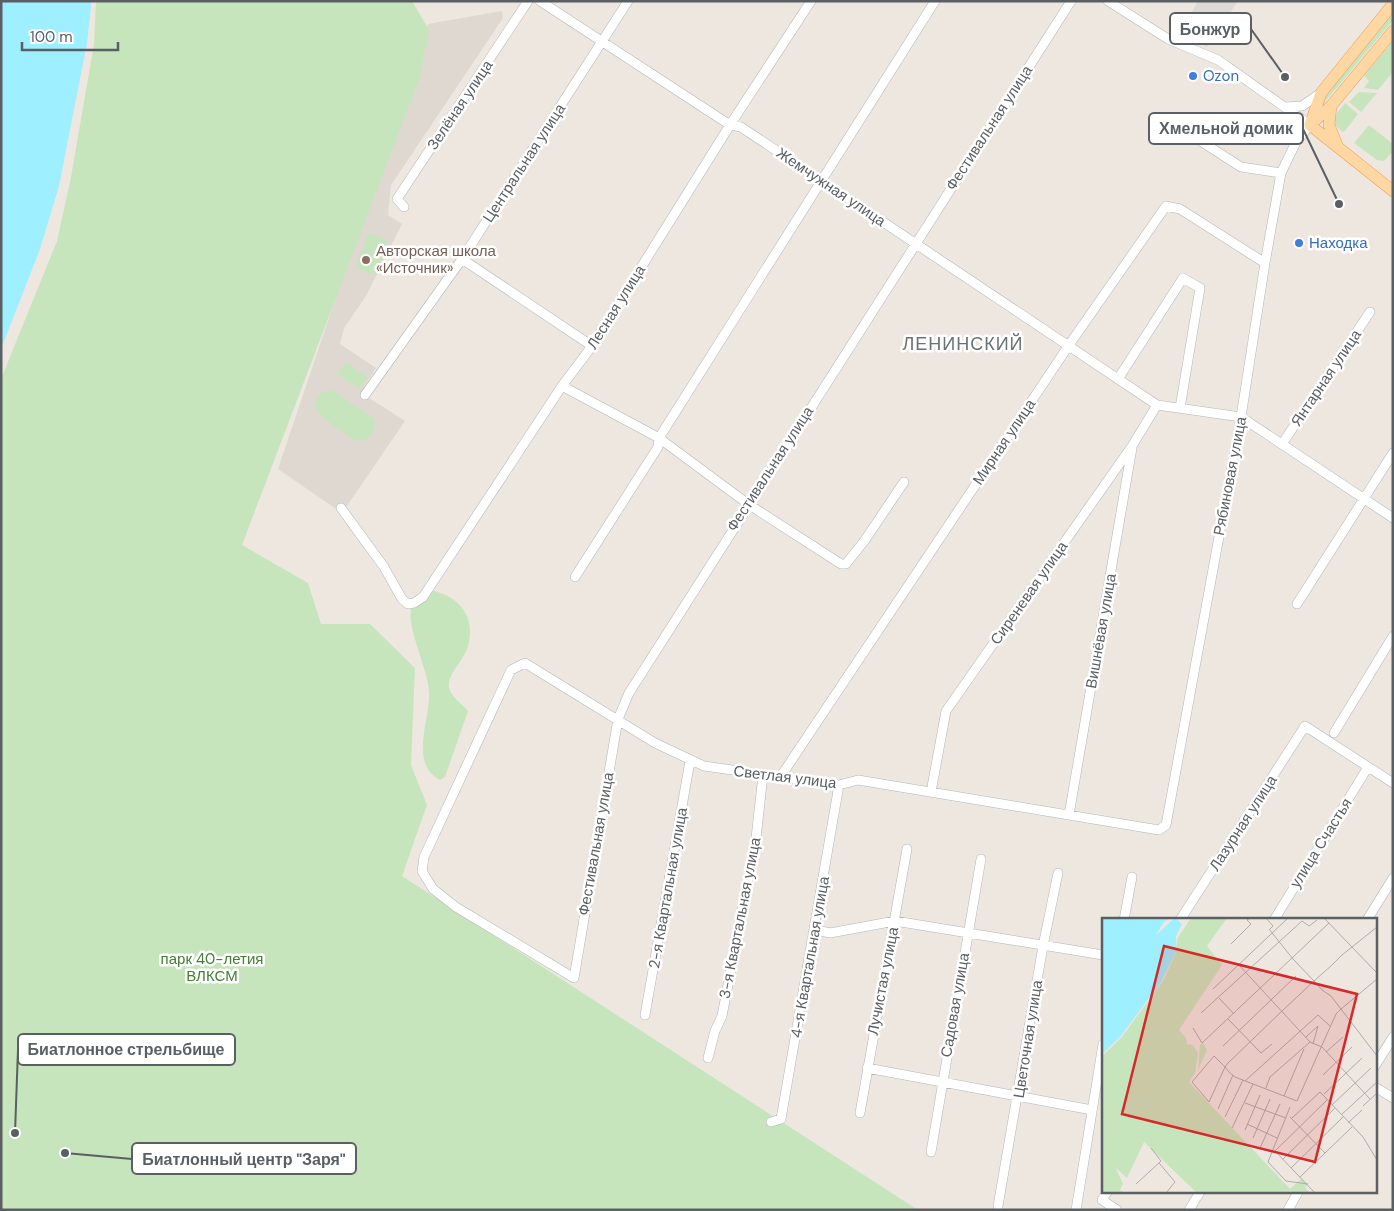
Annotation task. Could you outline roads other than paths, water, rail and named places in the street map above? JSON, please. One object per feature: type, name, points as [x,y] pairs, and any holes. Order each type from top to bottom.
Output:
[{"type":"main road","points":[[1310,125],[1321,93],[1392,6]]},
{"type":"main road","points":[[1310,125],[1331,106],[1393,31]]},
{"type":"main road","points":[[1331,106],[1329,125],[1338,147]]},
{"type":"main road","points":[[1310,125],[1393,191]]},
{"type":"street","name":"Зелёная улица","points":[[404,207],[397,199],[528,1]]},
{"type":"street","name":"Жемчужная улица","points":[[540,1],[730,125],[741,127],[1157,405]]},
{"type":"street","name":"Центральная улица","points":[[365,395],[462,259],[628,1]]},
{"type":"street","name":"Лесная улица","points":[[341,508],[384,567],[402,599],[411,603],[423,597],[562,386],[592,346],[730,125],[811,1]]},
{"type":"street","points":[[575,577],[658,447],[659,438],[935,1]]},
{"type":"street","name":"Фестивальная улица","points":[[574,978],[618,719],[629,694],[748,504],[1070,1]]},
{"type":"street","points":[[1108,1],[1168,39],[1218,60],[1310,125]]},
{"type":"street","points":[[1286,108],[1302,106],[1321,93]]},
{"type":"street","name":"Рябиновая улица","points":[[1159,830],[1166,826],[1241,417],[1281,173],[1291,151],[1310,125]]},
{"type":"street","points":[[1188,133],[1240,167],[1281,173]]},
{"type":"street","name":"Мирная улица","points":[[781,776],[1069,345],[1166,206],[1180,209],[1265,262]]},
{"type":"street","points":[[462,259],[592,346]]},
{"type":"street","points":[[1118,379],[1183,278],[1200,288],[1180,408]]},
{"type":"street","name":"Янтарная улица","points":[[1282,444],[1370,312]]},
{"type":"street","points":[[562,386],[659,438],[748,504],[840,564],[846,564],[865,540],[904,482]]},
{"type":"street","points":[[1157,405],[1241,417],[1393,518]]},
{"type":"street","name":"Сиреневая улица","points":[[931,792],[946,711],[1132,446],[1157,405]]},
{"type":"street","name":"Вишнёвая улица","points":[[1069,816],[1132,446]]},
{"type":"street","points":[[1297,604],[1362,498],[1393,453]]},
{"type":"street","points":[[1334,733],[1393,636]]},
{"type":"street","name":"Светлая улица","points":[[574,978],[456,907],[433,889],[422,871],[424,856],[511,670],[526,662],[618,719],[654,744],[690,761],[718,770],[781,776],[839,785],[858,780],[1159,830]]},
{"type":"street","name":"Лазурная улица","points":[[1181,918],[1305,726],[1368,767]]},
{"type":"street","name":"2-я Квартальная улица","points":[[645,1015],[690,761]]},
{"type":"street","points":[[1368,767],[1393,783]]},
{"type":"street","name":"улица Счастья","points":[[1275,918],[1368,767]]},
{"type":"street","name":"3-я Квартальная улица","points":[[708,1058],[715,1031],[722,1016],[756,838],[763,775]]},
{"type":"street","name":"4-я Квартальная улица","points":[[771,1122],[781,1119],[816,930],[839,785]]},
{"type":"street","name":"Лучистая улица","points":[[860,1113],[907,849]]},
{"type":"street","name":"Садовая улица","points":[[931,1152],[981,859]]},
{"type":"street","name":"Цветочная улица","points":[[998,1206],[1043,946],[1058,873]]},
{"type":"street","points":[[1124,918],[1132,877]]},
{"type":"street","points":[[1368,918],[1393,878]]},
{"type":"street","points":[[816,930],[830,934],[895,921],[1102,955]]},
{"type":"street","points":[[1376,1064],[1393,1037]]},
{"type":"street","points":[[1076,1210],[1102,1050]]},
{"type":"street","points":[[867,1068],[1092,1110]]},
{"type":"street","points":[[1376,1088],[1393,1098]]},
{"type":"street","points":[[1189,1210],[1199,1194]]},
{"type":"street","points":[[1288,1210],[1297,1194]]},
{"type":"street","points":[[1105,1196],[1117,1210]]},
{"type":"water","points":[[1,1],[91,1],[91,6],[87,43],[59,186],[40,249],[1,349]]},
{"type":"place","name":"Ozon","points":[[1193,76]]},
{"type":"place","name":"Бонжур","points":[[1285,77]]},
{"type":"place","name":"Хмельной домик","points":[[1339,204]]},
{"type":"place","name":"Находка","points":[[1299,243]]},
{"type":"place","name":"Авторская школа «Источник»","points":[[366,260]]},
{"type":"place","name":"Биатлонное стрельбище","points":[[15,1133]]},
{"type":"place","name":"Биатлонный центр \"Заря\"","points":[[65,1153]]},
{"type":"district","name":"ЛЕНИНСКИЙ","points":[[963,344]]},
{"type":"park label","name":"парк 40-летия ВЛКСМ","points":[[212,968]]}]
